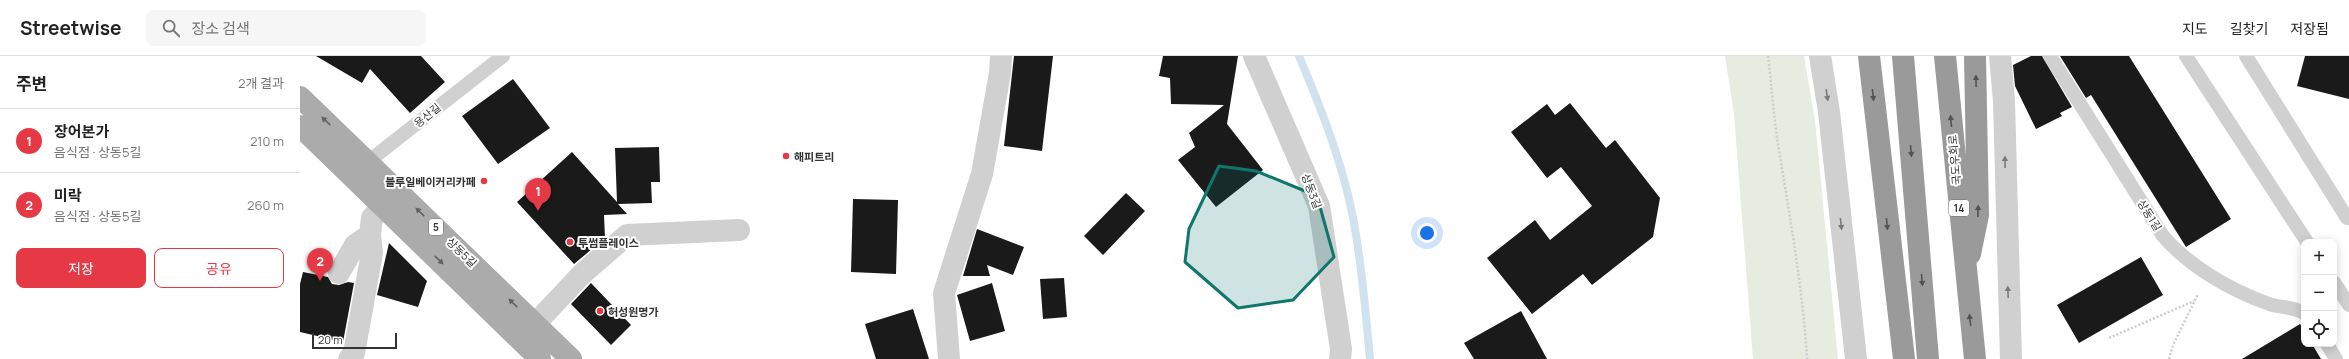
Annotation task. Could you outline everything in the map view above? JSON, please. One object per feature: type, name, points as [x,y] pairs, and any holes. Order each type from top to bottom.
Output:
[{"type":"highway","points":[[1869,56],[1904,359]]},
{"type":"highway","points":[[1903,56],[1928,359]]},
{"type":"highway","name":"국도우회로","points":[[1945,56],[1965,277],[1975,359]]},
{"type":"highway","points":[[1965,277],[1978,215],[1975,56]]},
{"type":"main road","name":"상동5길","points":[[300,97],[369,161],[571,359]]},
{"type":"main road","name":"상동5길","points":[[300,126],[540,359]]},
{"type":"street","points":[[949,359],[944,293],[982,174],[1000,73],[1001,56]]},
{"type":"street","name":"상동3길","points":[[1254,56],[1319,206],[1341,349],[1340,359]]},
{"type":"street","points":[[1820,56],[1829,112],[1856,359]]},
{"type":"street","points":[[2000,56],[2004,101],[2010,359]]},
{"type":"street","points":[[349,359],[354,354],[372,253],[370,235],[372,218],[383,206]]},
{"type":"street","points":[[535,324],[582,274],[627,235],[739,230]]},
{"type":"street","points":[[339,273],[355,245],[370,235]]},
{"type":"lane","name":"용산길","points":[[355,178],[369,161],[503,56]]},
{"type":"lane","name":"상동1길","points":[[2050,56],[2163,236],[2176,251],[2209,275],[2270,304],[2299,309],[2302,311]]},
{"type":"lane","points":[[2186,56],[2305,239]]},
{"type":"lane","points":[[2246,56],[2347,218]]},
{"type":"lane","points":[[2337,287],[2349,305]]},
{"type":"lane","points":[[2329,347],[2336,359]]},
{"type":"path","points":[[1768,56],[1779,155],[1790,212],[1805,316],[1808,359]]},
{"type":"path","points":[[2169,359],[2173,345],[2194,300],[2209,275]]},
{"type":"path","points":[[2109,338],[2194,300]]},
{"type":"highlighted area","points":[[1219,166],[1256,171],[1317,196],[1334,257],[1293,300],[1238,308],[1185,262],[1189,229]]},
{"type":"shaded area","points":[[1725,56],[1804,56],[1815,121],[1838,359],[1753,359],[1734,114]]},
{"type":"building","points":[[316,56],[421,56],[445,82],[410,113],[370,69],[362,83]]},
{"type":"building","points":[[1014,56],[1053,56],[1042,151],[1004,146]]},
{"type":"building","points":[[1163,56],[1238,56],[1227,124],[1263,170],[1216,207],[1178,160],[1195,147],[1189,133],[1224,105],[1171,104],[1170,78],[1159,76]]},
{"type":"building","points":[[2031,56],[2042,56],[2072,107],[2060,113],[2062,116],[2036,129],[2015,86],[2013,65]]},
{"type":"building","points":[[2060,56],[2129,56],[2231,219],[2186,247],[2091,95],[2086,98]]},
{"type":"building","points":[[2305,56],[2349,56],[2349,99],[2297,86]]},
{"type":"building","points":[[513,79],[550,128],[498,164],[462,116]]},
{"type":"building","points":[[1570,103],[1606,148],[1615,140],[1660,198],[1653,237],[1592,285],[1583,274],[1532,314],[1487,258],[1535,220],[1550,240],[1592,206],[1561,167],[1547,178],[1511,132],[1547,104],[1555,115]]},
{"type":"building","points":[[659,147],[660,182],[651,182],[652,203],[618,204],[627,214],[604,215],[605,238],[574,264],[517,202],[572,152],[617,202],[615,148]]},
{"type":"building","points":[[1126,193],[1145,211],[1103,255],[1084,236]]},
{"type":"building","points":[[853,199],[898,200],[896,274],[851,272]]},
{"type":"building","points":[[977,229],[1024,247],[1013,275],[987,265],[990,276],[963,276]]},
{"type":"building","points":[[389,243],[427,281],[418,307],[377,295]]},
{"type":"building","points":[[2141,257],[2163,295],[2079,343],[2057,305]]},
{"type":"building","points":[[303,272],[328,277],[332,284],[339,285],[348,282],[354,283],[343,342],[300,332],[300,284]]},
{"type":"building","points":[[1064,278],[1067,317],[1043,319],[1040,279]]},
{"type":"building","points":[[591,283],[631,325],[611,345],[571,304]]},
{"type":"building","points":[[992,283],[1005,331],[970,341],[957,295]]},
{"type":"building","points":[[913,309],[929,359],[876,359],[865,324]]},
{"type":"building","points":[[1521,311],[1547,359],[1474,359],[1464,343]]},
{"type":"building","points":[[2300,324],[2301,347],[2314,347],[2321,359],[2242,359]]},
{"type":"waterway","points":[[1299,56],[1317,99],[1347,189],[1361,266],[1370,359]]},
{"type":"place","name":"해피트리","points":[[786,156]]},
{"type":"place","name":"블루일베이커리카페","points":[[484,181]]},
{"type":"place","name":"장어본가","points":[[538,211]]},
{"type":"place","name":"투썸플레이스","points":[[570,242]]},
{"type":"place","name":"미락","points":[[320,281]]},
{"type":"place","name":"허성원명가","points":[[600,311]]}]
